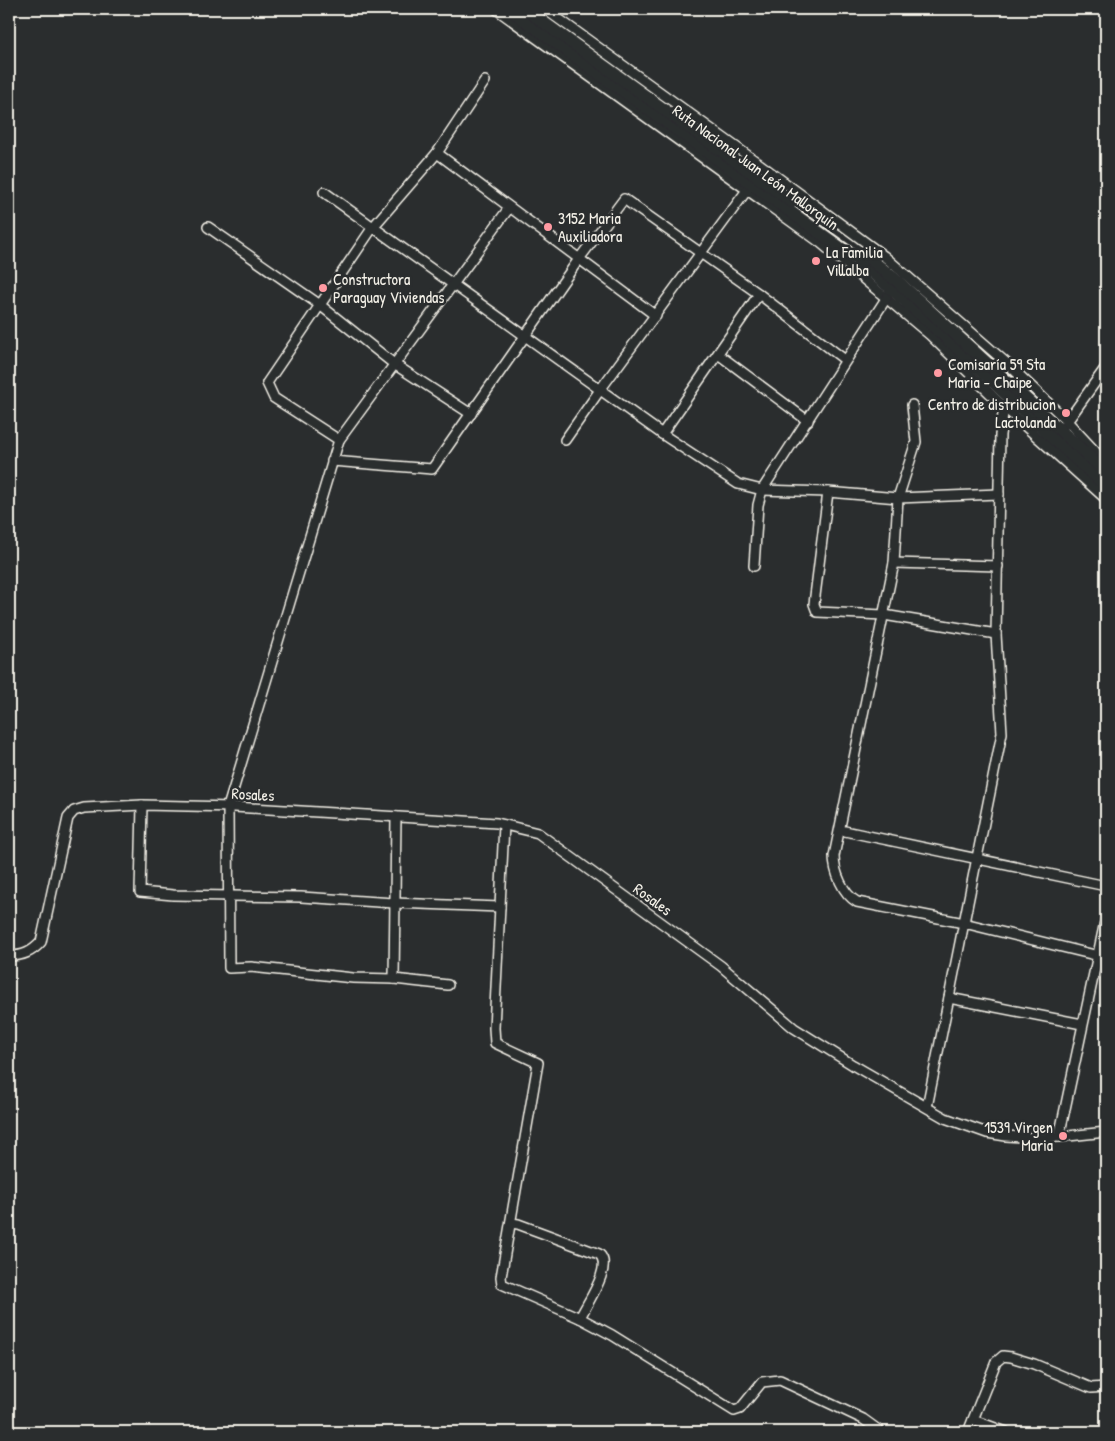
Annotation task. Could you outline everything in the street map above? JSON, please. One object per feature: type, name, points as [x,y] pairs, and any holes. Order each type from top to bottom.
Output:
[{"type":"highway","name":"Ruta Nacional Juan León Mallorquín","points":[[509,9],[894,285],[1063,428],[1106,472]]},
{"type":"highway","name":"Ruta Nacional Juan León Mallorquín","points":[[525,9],[752,183]]},
{"type":"highway","name":"Ruta Nacional Juan León Mallorquín","points":[[894,285],[999,386],[1007,402],[1106,486]]},
{"type":"street","points":[[496,9],[752,183],[821,243],[894,285]]},
{"type":"street","points":[[545,9],[884,256],[894,285],[930,334],[1007,402],[1106,499]]},
{"type":"street","points":[[339,440],[274,398],[267,383],[373,227],[437,153],[485,81]]},
{"type":"street","points":[[437,153],[656,316]]},
{"type":"street","points":[[565,440],[752,183]]},
{"type":"street","points":[[324,192],[662,434],[738,484],[762,490],[828,492],[898,498],[999,494]]},
{"type":"street","points":[[332,461],[432,469],[579,259],[624,199],[759,294],[845,360]]},
{"type":"street","points":[[448,985],[394,979],[353,978],[251,967],[229,968],[228,807],[339,440],[509,208]]},
{"type":"street","points":[[208,227],[320,305],[394,364],[471,414]]},
{"type":"street","points":[[754,566],[758,505],[762,490],[894,285]]},
{"type":"street","points":[[662,434],[759,294]]},
{"type":"street","points":[[718,354],[808,421]]},
{"type":"street","points":[[999,386],[1012,392],[1055,432],[1063,428],[1106,367]]},
{"type":"street","points":[[927,1107],[1002,733],[996,634],[1000,435],[1007,402]]},
{"type":"street","points":[[912,405],[916,442],[898,498],[894,563],[834,856],[835,869],[850,898],[857,902],[964,924],[1099,956]]},
{"type":"street","points":[[1063,428],[1106,463]]},
{"type":"street","points":[[1063,428],[1085,467]]},
{"type":"street","points":[[828,492],[814,608],[821,613],[884,615],[996,634]]},
{"type":"street","points":[[894,563],[998,566]]},
{"type":"street","points":[[142,805],[140,892],[173,895],[301,897],[394,904],[500,907]]},
{"type":"street","name":"Rosales","points":[[9,956],[18,956],[34,950],[41,942],[68,818],[74,811],[84,808],[142,805],[228,807],[504,824],[538,833],[721,966],[794,1028],[853,1065],[945,1118],[987,1133],[1034,1138],[1106,1132]]},
{"type":"street","points":[[394,979],[396,817]]},
{"type":"street","points":[[504,824],[494,1043],[538,1063],[501,1277],[502,1284],[580,1318],[612,1335],[734,1411],[740,1408],[762,1382],[780,1380],[863,1419],[881,1432]]},
{"type":"street","points":[[840,830],[1106,886]]},
{"type":"street","points":[[1059,1137],[1106,917]]},
{"type":"street","points":[[949,998],[1082,1024]]},
{"type":"street","points":[[511,1223],[541,1232],[602,1256],[604,1261],[603,1272],[580,1318]]},
{"type":"street","points":[[968,1432],[996,1362],[1002,1356],[1034,1364],[1091,1388],[1106,1387]]},
{"type":"street","points":[[973,1420],[1006,1432]]},
{"type":"place","name":"3152 Maria Auxiliadora","points":[[548,227]]},
{"type":"place","name":"La Familia Villalba","points":[[816,261]]},
{"type":"place","name":"Constructora Paraguay Viviendas","points":[[323,288]]},
{"type":"place","name":"Comisaría 59 Sta Maria - Chaipe","points":[[938,373]]},
{"type":"place","name":"Centro de distribucion Lactolanda","points":[[1066,413]]},
{"type":"place","name":"1539 Virgen Maria","points":[[1063,1136]]}]
